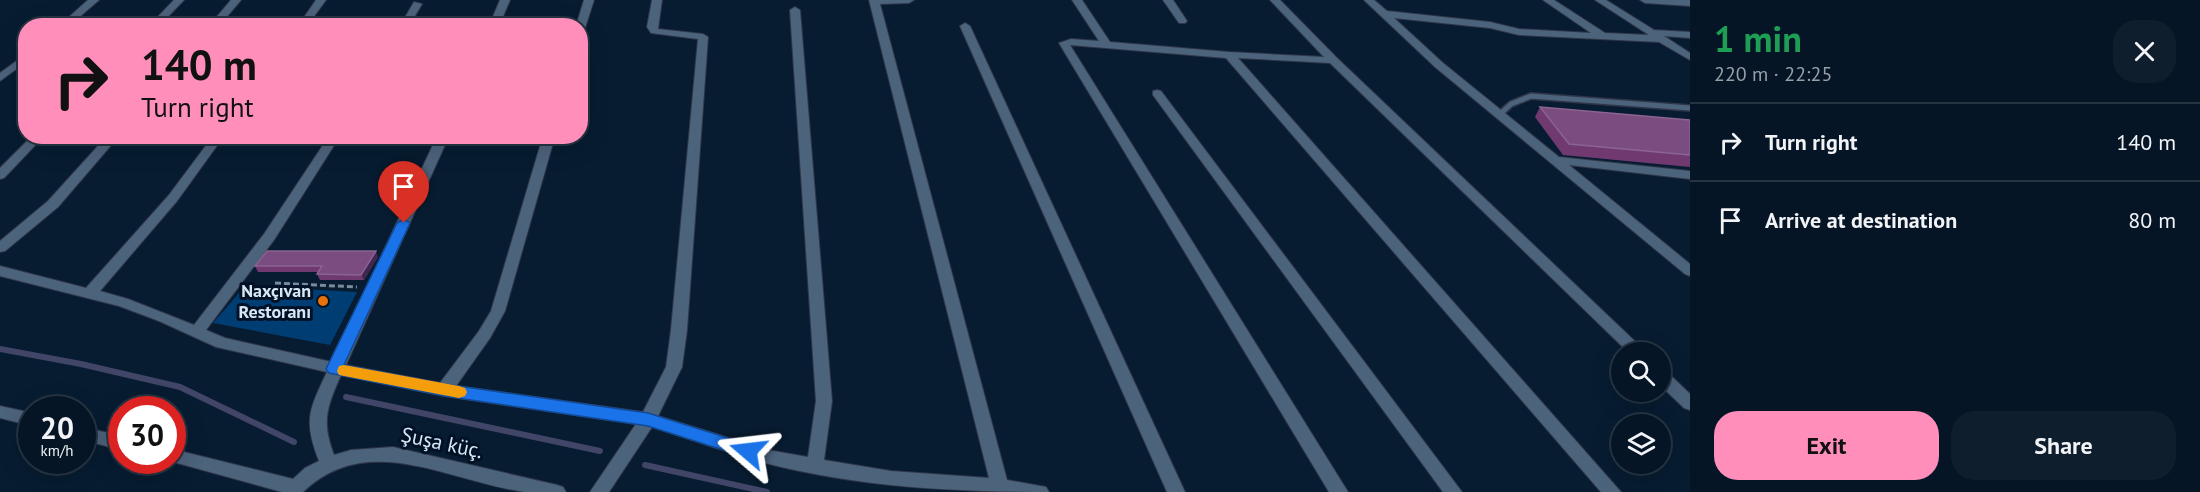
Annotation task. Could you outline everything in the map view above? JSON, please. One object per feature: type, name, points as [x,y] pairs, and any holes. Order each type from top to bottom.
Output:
[{"type":"street","points":[[73,18],[94,0]]},
{"type":"street","points":[[161,18],[179,0]]},
{"type":"street","points":[[220,18],[236,0]]},
{"type":"street","points":[[308,18],[321,0]]},
{"type":"street","points":[[497,18],[505,0]]},
{"type":"street","points":[[583,18],[589,0]]},
{"type":"street","points":[[599,492],[648,419],[674,367],[679,330],[703,38],[654,31],[652,27],[657,0]]},
{"type":"street","points":[[909,0],[874,1],[1000,486]]},
{"type":"street","points":[[1077,0],[1086,0]]},
{"type":"street","points":[[1077,0],[1106,44]]},
{"type":"street","points":[[1168,0],[1182,21]]},
{"type":"street","points":[[1275,0],[1334,60],[1627,342]]},
{"type":"street","points":[[1369,0],[1439,65],[1690,271]]},
{"type":"street","points":[[1548,0],[1601,36]]},
{"type":"street","points":[[1600,0],[1690,57]]},
{"type":"street","points":[[1645,0],[1690,3]]},
{"type":"street","points":[[409,18],[417,4]]},
{"type":"street","points":[[795,10],[824,401],[815,466]]},
{"type":"street","points":[[1384,14],[1490,25],[1519,32],[1601,36],[1690,35]]},
{"type":"street","points":[[965,26],[1176,492]]},
{"type":"street","points":[[1334,60],[1229,55],[1106,44],[1071,42],[1064,44],[1339,492]]},
{"type":"street","points":[[1229,55],[1612,492]]},
{"type":"street","points":[[0,78],[18,63]]},
{"type":"street","points":[[1158,93],[1453,492]]},
{"type":"street","points":[[0,175],[31,144]]},
{"type":"street","points":[[0,249],[53,204],[107,144]]},
{"type":"street","points":[[90,293],[174,198],[213,144]]},
{"type":"street","points":[[196,333],[245,273],[291,209],[330,144]]},
{"type":"street","points":[[329,464],[318,436],[319,406],[334,369],[374,288],[439,144]]},
{"type":"street","points":[[444,390],[485,334],[498,311],[547,144]]},
{"type":"street","points":[[1553,160],[1690,175]]},
{"type":"street","points":[[0,271],[90,293],[164,317],[220,343],[334,369],[444,390],[648,419],[768,457],[815,466],[891,478],[1000,486],[1040,492]]},
{"type":"street","points":[[1671,386],[1690,404]]},
{"type":"street","points":[[0,412],[18,416]]},
{"type":"street","name":"Şuşa küç.","points":[[293,489],[311,473],[329,464],[351,457],[393,454],[551,491]]},
{"type":"street","points":[[186,460],[293,489]]},
{"type":"lane","points":[[1499,115],[1511,104],[1531,96],[1690,108]]},
{"type":"path","points":[[275,283],[374,288]]},
{"type":"shaded area","points":[[245,286],[357,292],[330,345],[213,323]]},
{"type":"building","points":[[1540,107],[1690,120],[1690,155],[1569,144]]},
{"type":"building","points":[[267,251],[376,251],[361,275],[317,274],[322,266],[255,266]]},
{"type":"waterway","points":[[0,349],[81,364],[180,387],[294,442]]},
{"type":"waterway","points":[[346,397],[600,451]]},
{"type":"waterway","points":[[645,465],[767,492]]},
{"type":"slow traffic","points":[[344,371],[459,392]]},
{"type":"place","name":"Naxçıvan Restoranı","points":[[323,301]]},
{"type":"route","points":[[404,223],[334,369],[444,390],[648,419],[748,451]]}]
